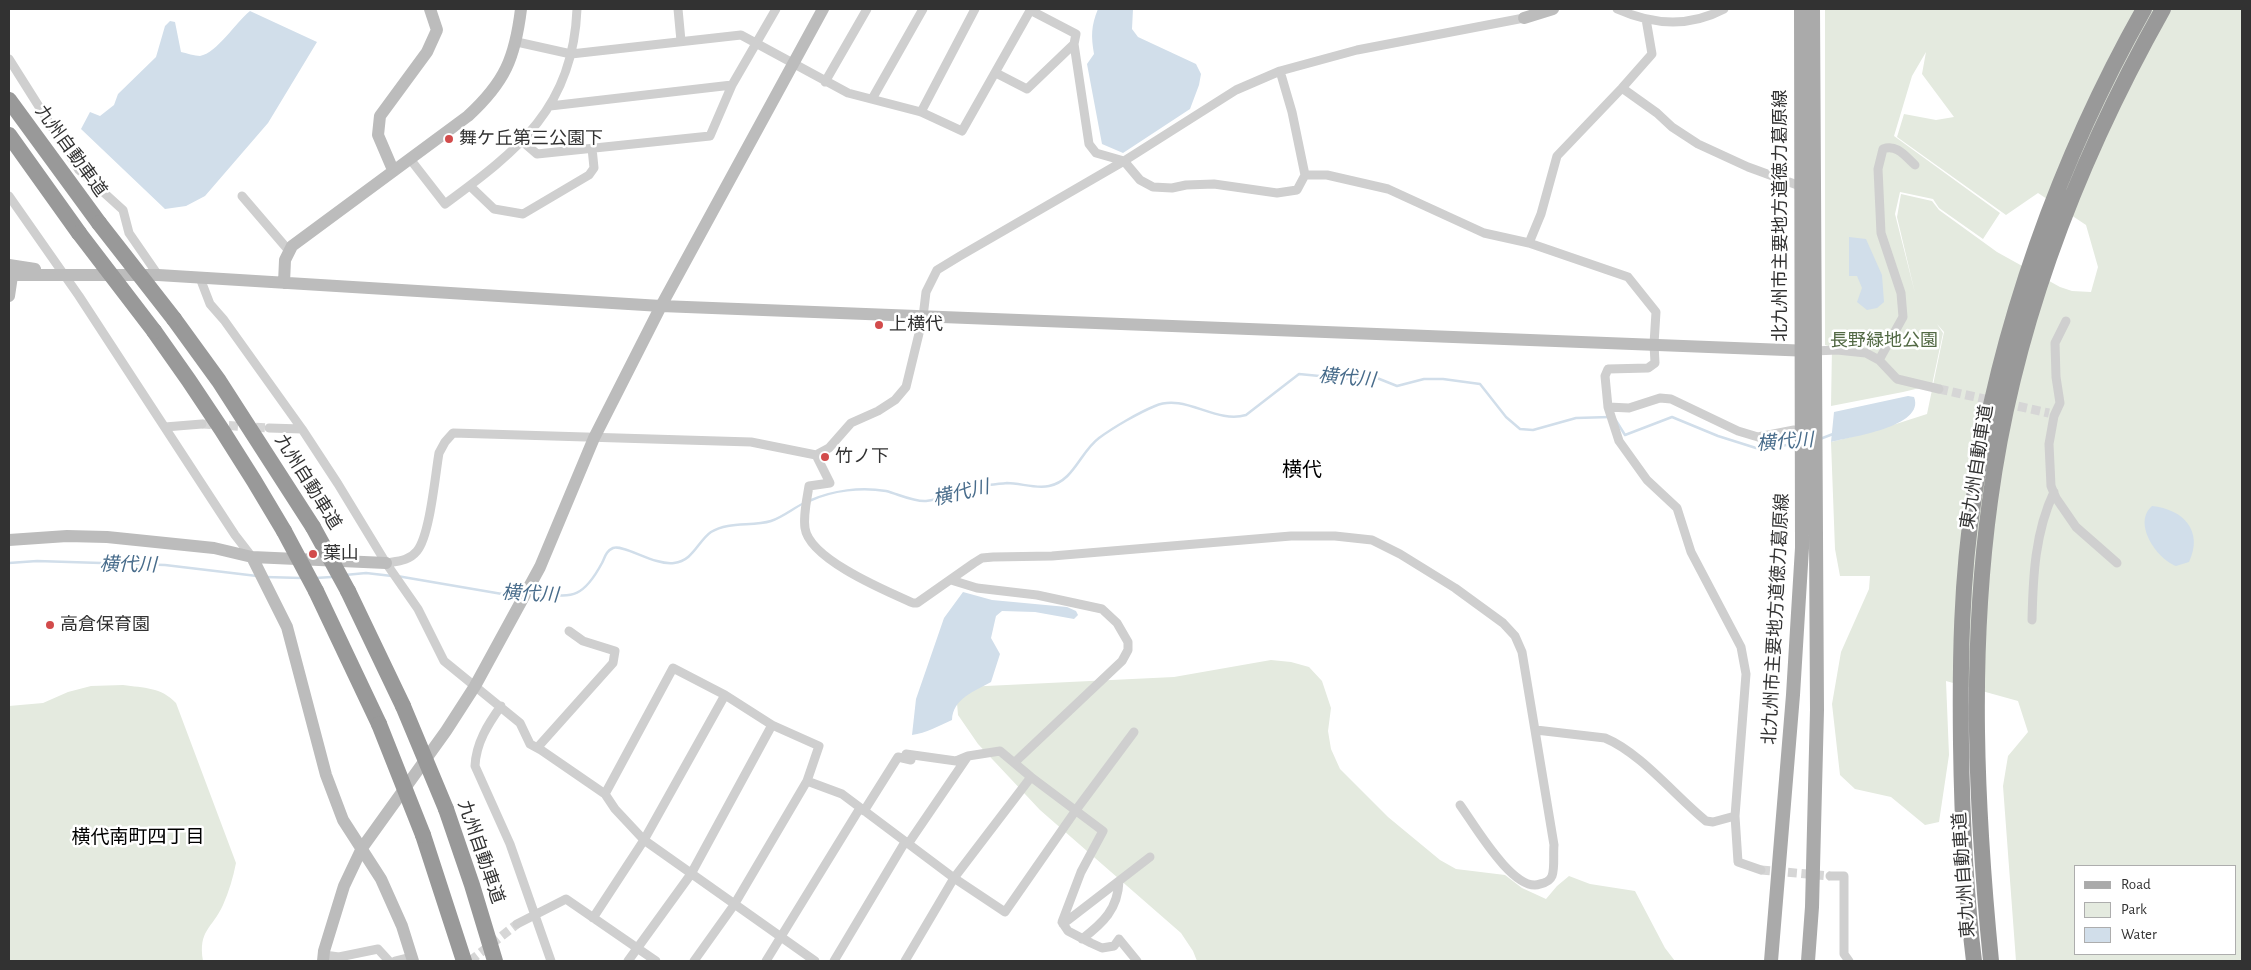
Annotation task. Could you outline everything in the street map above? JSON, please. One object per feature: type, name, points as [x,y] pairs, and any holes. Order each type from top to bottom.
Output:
[{"type":"highway","name":"東九州自動車道","points":[[1991,961],[1984,890],[1976,721],[1977,648],[1990,500],[2003,423],[2022,344],[2041,284],[2080,179],[2091,133],[2144,9]]},
{"type":"highway","name":"東九州自動車道","points":[[1974,961],[1966,887],[1962,793],[1961,647],[1965,574],[1974,498],[1988,419],[2008,340],[2028,273],[2061,181],[2163,9]]},
{"type":"highway","name":"九州自動車道","points":[[9,100],[99,222],[174,318],[219,381],[313,526],[348,591],[403,706],[446,809],[495,961]]},
{"type":"highway","points":[[9,135],[79,233],[200,394],[243,461],[284,531],[316,591],[379,724],[423,834],[464,961]]},
{"type":"main road","name":"北九州市主要地方道徳力葛原線","points":[[1800,9],[1800,186],[1818,538],[1817,710],[1812,907],[1808,961]]},
{"type":"main road","name":"北九州市主要地方道徳力葛原線","points":[[1771,961],[1793,695],[1802,548],[1814,9]]},
{"type":"street","points":[[393,170],[378,135],[380,116],[427,52],[437,30],[430,9]]},
{"type":"street","points":[[284,283],[285,260],[292,246],[468,116],[488,98],[505,73],[517,42],[521,9]]},
{"type":"street","points":[[410,159],[445,204],[470,186],[522,141],[550,106],[564,77],[576,32],[577,9]]},
{"type":"street","points":[[678,9],[681,41]]},
{"type":"street","points":[[522,141],[537,154],[710,136],[732,85],[776,9]]},
{"type":"street","points":[[388,961],[378,949],[339,957],[323,958],[344,886],[362,848],[446,731],[475,686],[540,567],[594,438],[661,306],[791,64],[823,9]]},
{"type":"street","points":[[826,82],[867,9]]},
{"type":"street","points":[[872,99],[923,9]]},
{"type":"street","points":[[921,112],[975,9]]},
{"type":"street","points":[[517,42],[571,54],[741,35],[791,64],[848,93],[921,112],[962,131],[1031,9],[1076,34],[1074,44],[1089,144],[1096,153],[1124,162],[1140,180],[1153,187],[1161,188],[1214,184],[1277,192],[1296,190],[1305,175],[1292,112],[1280,72]]},
{"type":"street","points":[[9,540],[67,536],[106,537],[214,548],[252,557],[386,563],[404,561],[417,551],[426,532],[439,453],[444,442],[453,433],[751,442],[816,455],[830,448],[851,423],[878,411],[895,400],[906,386],[923,317],[926,292],[937,270],[1124,162],[1236,90],[1280,72],[1356,50],[1524,18],[1553,9]]},
{"type":"street","points":[[1617,9],[1646,19],[1690,22],[1710,16],[1724,9]]},
{"type":"street","points":[[1528,243],[1540,214],[1557,156],[1652,54],[1646,19]]},
{"type":"street","points":[[996,73],[1027,89],[1074,44]]},
{"type":"street","points":[[9,59],[79,170],[123,210],[129,233],[158,275]]},
{"type":"street","points":[[550,106],[732,85]]},
{"type":"street","points":[[1622,88],[1657,112],[1672,127],[1698,144],[1748,167],[1800,186]]},
{"type":"street","points":[[1879,360],[1903,317],[1901,294],[1881,233],[1878,169],[1883,149],[1890,147],[1898,149],[1915,165]]},
{"type":"street","points":[[470,186],[494,209],[524,214],[589,175],[594,168],[592,148]]},
{"type":"street","points":[[1305,175],[1327,175],[1388,189],[1484,233],[1528,243],[1628,277],[1656,312],[1655,363],[1648,368],[1608,369],[1605,376],[1608,407],[1619,441],[1647,480],[1677,508],[1691,552],[1741,647],[1746,674],[1735,816],[1738,862],[1761,870]]},
{"type":"street","points":[[9,196],[79,296],[235,535],[252,557],[287,627],[326,775],[343,820],[362,848],[384,887],[402,926],[412,959],[395,961]]},
{"type":"street","points":[[242,196],[290,252]]},
{"type":"street","points":[[9,296],[11,271],[62,274],[158,275],[661,306],[1807,351],[1837,350],[1866,353],[1879,360],[1897,379],[1939,389]]},
{"type":"street","points":[[200,278],[210,304],[224,320],[302,429],[386,563],[418,609],[444,661],[520,723],[530,744],[605,794],[615,809],[644,840],[815,961]]},
{"type":"street","points":[[2066,321],[2056,343],[2056,377],[2060,402],[2051,414],[2049,444],[2051,486],[2063,510],[2076,527],[2117,563]]},
{"type":"street","points":[[1608,407],[1629,408],[1660,398],[1670,399],[1738,431],[1758,436],[1794,430]]},
{"type":"street","points":[[165,427],[202,424]]},
{"type":"street","points":[[269,428],[302,429]]},
{"type":"street","points":[[816,455],[830,483],[810,486],[804,529],[810,544],[819,553],[861,578],[913,603],[917,603],[974,562],[987,558],[1052,556],[1291,536],[1334,536],[1372,540],[1400,554],[1455,588],[1503,623],[1515,636],[1522,652],[1554,845],[1552,876],[1547,882],[1534,886],[1521,882],[1497,856],[1460,805]]},
{"type":"street","points":[[2032,620],[2037,550],[2045,510],[2054,492]]},
{"type":"street","points":[[950,580],[977,588],[1037,595],[1102,609],[1117,623],[1128,642],[1128,650],[1122,661],[1014,763]]},
{"type":"street","points":[[537,748],[613,663],[615,652],[583,641],[569,631]]},
{"type":"street","points":[[605,794],[673,668],[725,695],[772,725],[819,746],[807,781],[734,905],[694,961]]},
{"type":"street","points":[[593,918],[644,840],[725,695]]},
{"type":"street","points":[[501,706],[488,724],[476,752],[475,766],[510,844],[550,961]]},
{"type":"street","points":[[628,961],[691,874],[772,725]]},
{"type":"street","points":[[1536,730],[1605,738],[1635,757],[1706,821],[1713,822],[1735,816]]},
{"type":"street","points":[[807,781],[842,794],[954,878],[1005,912],[1076,810],[1134,732]]},
{"type":"street","points":[[766,961],[862,809],[898,757],[956,761],[968,756],[1000,751],[1031,777],[1103,830],[1081,872],[1062,922],[1068,931],[1102,948],[1114,946],[1119,940],[1137,961]]},
{"type":"street","points":[[834,961],[907,843],[968,756]]},
{"type":"street","points":[[905,961],[954,878],[1031,777]]},
{"type":"street","points":[[1063,924],[1150,857]]},
{"type":"street","points":[[1830,876],[1844,876],[1844,954],[1849,961]]},
{"type":"street","points":[[1082,939],[1096,928],[1114,908],[1119,896],[1119,881]]},
{"type":"street","points":[[517,924],[566,898],[656,961]]},
{"type":"green space","name":"長野緑地公園","points":[[1825,9],[2242,9],[2242,961],[2016,961],[2003,786],[2008,756],[2028,732],[2018,701],[1946,681],[1949,755],[1939,822],[1925,825],[1891,797],[1855,789],[1840,775],[1832,704],[1841,652],[1869,589],[1870,576],[1840,576],[1835,549],[1831,442],[1871,432],[1927,414],[1944,332],[1937,324],[1943,333],[1932,385],[1831,406],[1832,347],[1825,345]],"holes":[[[1926,52],[1922,74],[1954,117],[1936,120],[1904,114],[1897,137],[2006,215],[2038,193],[2086,225],[2098,267],[2091,292],[2072,291],[2060,287],[1997,252],[1939,210],[1932,201],[1901,194],[1897,217],[1915,293],[1895,214],[1900,192],[1933,199],[1939,208],[1983,239],[2000,213],[1894,136],[1912,76]]]},
{"type":"green space","points":[[1271,660],[1291,662],[1309,667],[1322,681],[1331,708],[1328,731],[1331,749],[1340,769],[1388,817],[1440,860],[1456,869],[1505,875],[1522,888],[1546,899],[1569,876],[1590,884],[1635,891],[1665,948],[1675,961],[1197,961],[1181,933],[1040,810],[978,744],[958,715],[957,703],[965,687],[1174,677]]},
{"type":"green space","points":[[123,685],[158,691],[176,703],[236,863],[223,905],[204,936],[202,943],[203,961],[9,961],[9,706],[43,703],[68,692],[91,686]]},
{"type":"water","points":[[1098,9],[1133,9],[1132,29],[1138,37],[1196,64],[1201,74],[1190,109],[1123,153],[1102,144],[1087,64],[1094,54],[1092,31]]},
{"type":"water","points":[[250,11],[317,42],[268,123],[205,196],[186,206],[165,209],[81,129],[90,112],[100,116],[114,105],[118,94],[156,57],[165,26],[170,21],[175,22],[181,52],[200,56],[206,54],[220,43]]},
{"type":"water","points":[[1849,237],[1866,239],[1882,275],[1884,302],[1877,308],[1867,310],[1857,302],[1862,288],[1857,276],[1849,276]]},
{"type":"water","points":[[1908,396],[1914,397],[1915,407],[1909,416],[1898,423],[1884,429],[1831,442],[1834,412]]},
{"type":"water","points":[[2152,506],[2173,512],[2188,524],[2194,541],[2189,562],[2176,566],[2161,556],[2149,540],[2145,522],[2147,513]]},
{"type":"water","points":[[963,592],[992,600],[1067,607],[1076,611],[1078,615],[1074,619],[1035,612],[1002,611],[996,616],[991,638],[1000,654],[991,682],[960,701],[953,712],[952,720],[927,731],[912,735],[916,699],[944,618]]},
{"type":"waterway","name":"横代川","points":[[809,501],[837,492],[867,489],[886,491],[911,499],[926,501],[977,486],[1007,483],[1039,487],[1049,486],[1065,478],[1099,438],[1148,409],[1166,403],[1178,403],[1223,416],[1246,415],[1299,374],[1350,379],[1372,376],[1397,386],[1424,379],[1443,379],[1480,384],[1506,417],[1520,429],[1533,430],[1576,418],[1610,417]]},
{"type":"waterway","name":"横代川","points":[[1615,419],[1625,435],[1672,417],[1718,436],[1756,448],[1798,444]]},
{"type":"waterway","name":"横代川","points":[[1820,439],[1833,434]]},
{"type":"waterway","name":"横代川","points":[[530,594],[574,594],[588,585],[595,576],[607,552],[613,548],[624,549],[666,563],[674,563],[691,555],[711,532],[725,526],[771,521],[804,503]]},
{"type":"waterway","name":"横代川","points":[[9,563],[37,561],[165,565],[257,576]]},
{"type":"waterway","name":"横代川","points":[[345,575],[366,573],[392,576]]},
{"type":"waterway","name":"横代川","points":[[397,576],[508,595],[520,594]]},
{"type":"waterway","name":"横代川","points":[[265,577],[302,578]]},
{"type":"waterway","name":"横代川","points":[[315,578],[332,577]]},
{"type":"tunnel","points":[[1939,389],[2049,413]]},
{"type":"tunnel","points":[[202,424],[269,428]]},
{"type":"tunnel","points":[[1761,870],[1830,876]]},
{"type":"tunnel","points":[[470,961],[517,924]]},
{"type":"place","name":"舞ケ丘第三公園下","points":[[449,139]]},
{"type":"place","name":"上横代","points":[[879,325]]},
{"type":"place","name":"竹ノ下","points":[[825,457]]},
{"type":"place","name":"葉山","points":[[313,554]]},
{"type":"place","name":"高倉保育園","points":[[50,625]]},
{"type":"district","name":"横代","points":[[1302,470]]},
{"type":"district","name":"横代南町四丁目","points":[[138,837]]}]
